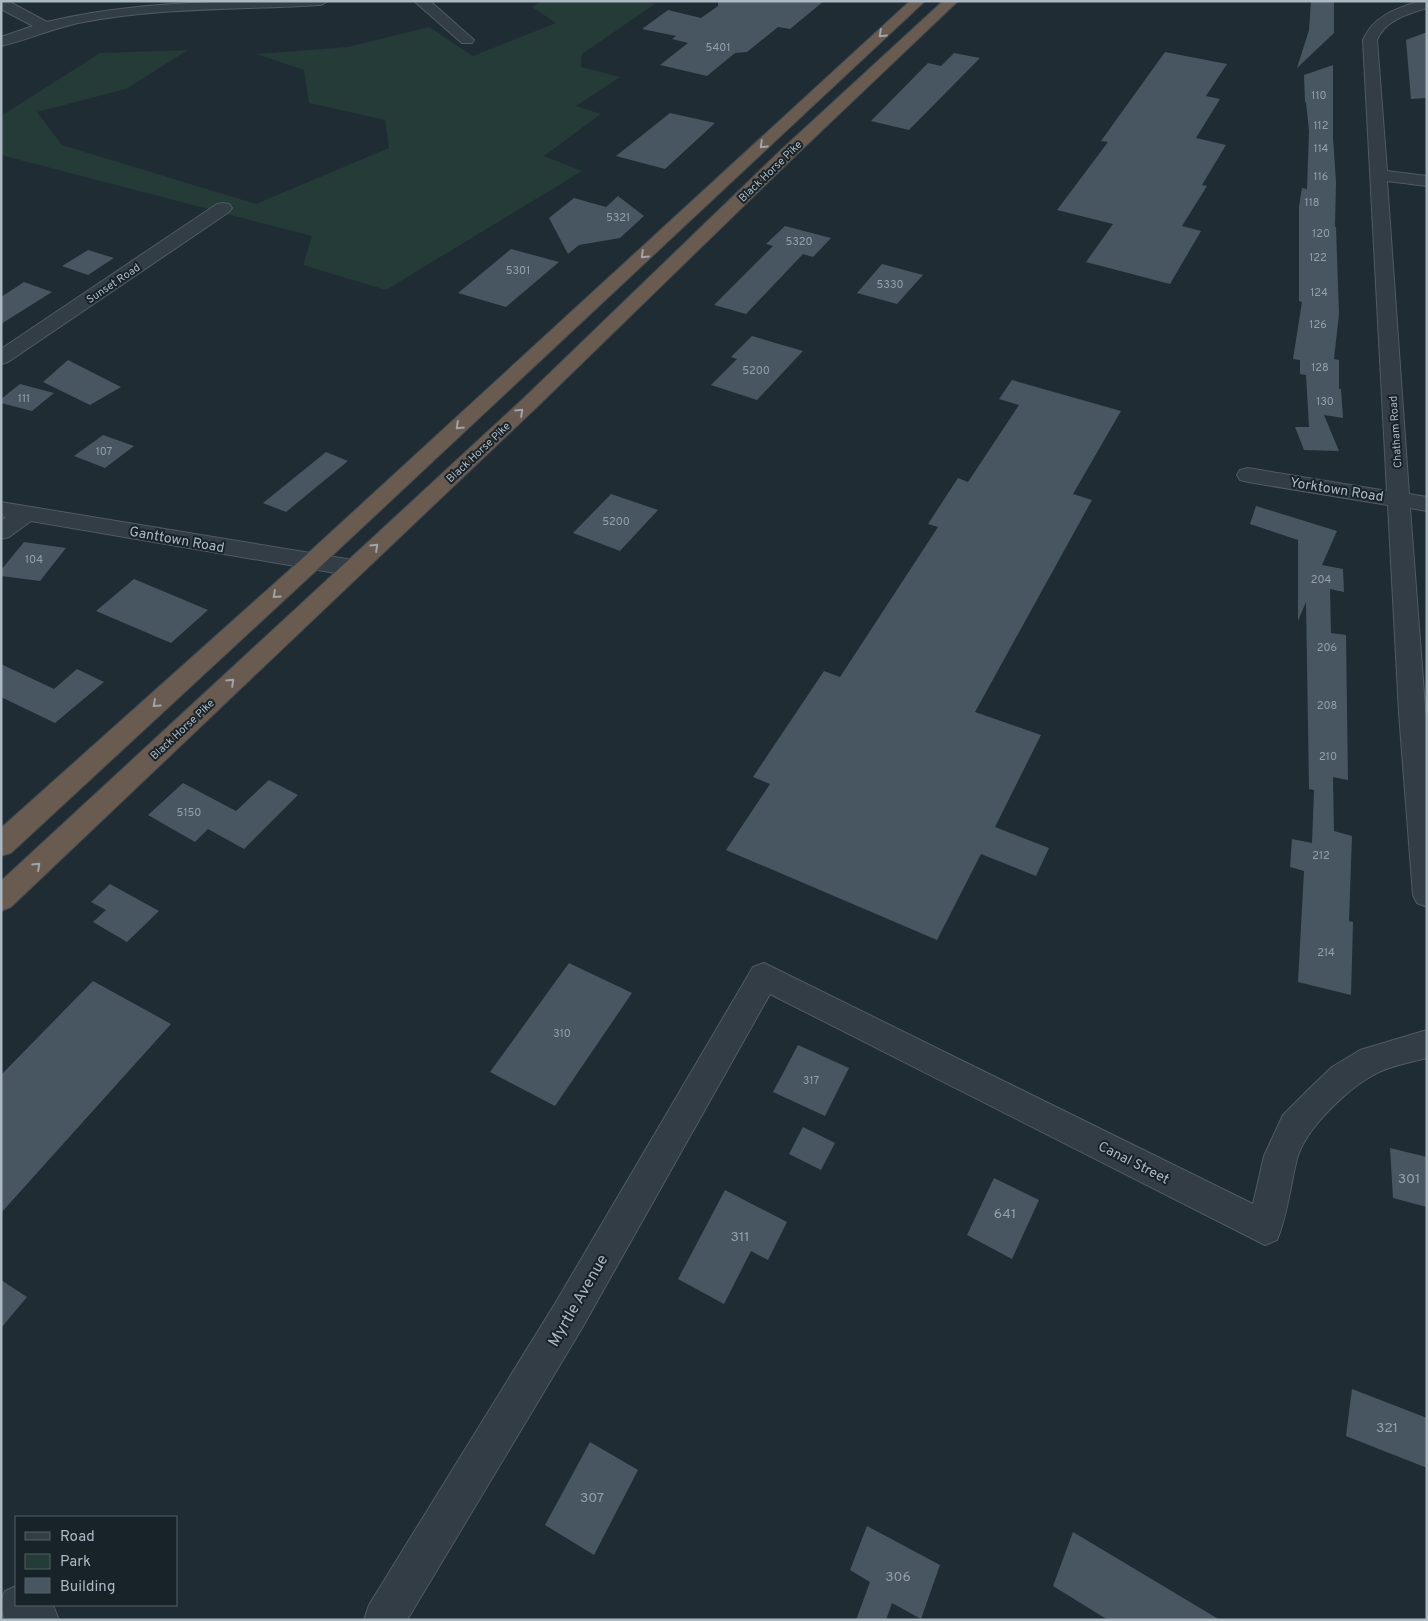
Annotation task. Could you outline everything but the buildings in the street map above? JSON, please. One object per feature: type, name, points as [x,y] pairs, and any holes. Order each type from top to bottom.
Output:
[{"type":"highway","name":"Black Horse Pike","points":[[1,845],[312,562],[918,1]]},
{"type":"highway","name":"Black Horse Pike","points":[[1,899],[532,401],[950,1]]},
{"type":"highway","points":[[802,141],[794,133],[863,64],[859,56]]},
{"type":"street","points":[[1,42],[42,25],[83,14],[169,4],[321,1]]},
{"type":"street","points":[[421,1],[467,40]]},
{"type":"street","points":[[1390,1],[1424,5]]},
{"type":"street","points":[[1,3],[42,25]]},
{"type":"street","name":"Chatham Road","points":[[1424,5],[1380,24],[1371,34],[1370,40],[1400,500],[1419,714],[1427,895]]},
{"type":"street","points":[[1378,175],[1427,181]]},
{"type":"street","name":"Sunset Road","points":[[1,358],[223,208]]},
{"type":"street","name":"Yorktown Road","points":[[1248,475],[1427,504]]},
{"type":"street","name":"Ganttown Road","points":[[1,509],[353,568]]},
{"type":"street","points":[[1,532],[27,512]]},
{"type":"street","name":"Canal Street","points":[[764,976],[1265,1228],[1281,1156],[1295,1126],[1320,1098],[1343,1078],[1371,1060],[1427,1044]]},
{"type":"street","name":"Myrtle Avenue","points":[[384,1620],[569,1314],[764,976]]},
{"type":"street","points":[[1,1592],[15,1602]]},
{"type":"street","points":[[21,1606],[39,1620]]},
{"type":"green space","points":[[542,1],[645,1],[655,4],[582,54],[581,67],[620,77],[576,106],[601,114],[544,156],[582,171],[386,290],[303,265],[312,236],[1,155],[1,116],[100,53],[188,50],[126,89],[37,112],[62,145],[256,204],[389,148],[385,120],[309,103],[304,70],[257,54],[348,47],[429,27],[473,56],[556,23],[532,7]]}]
